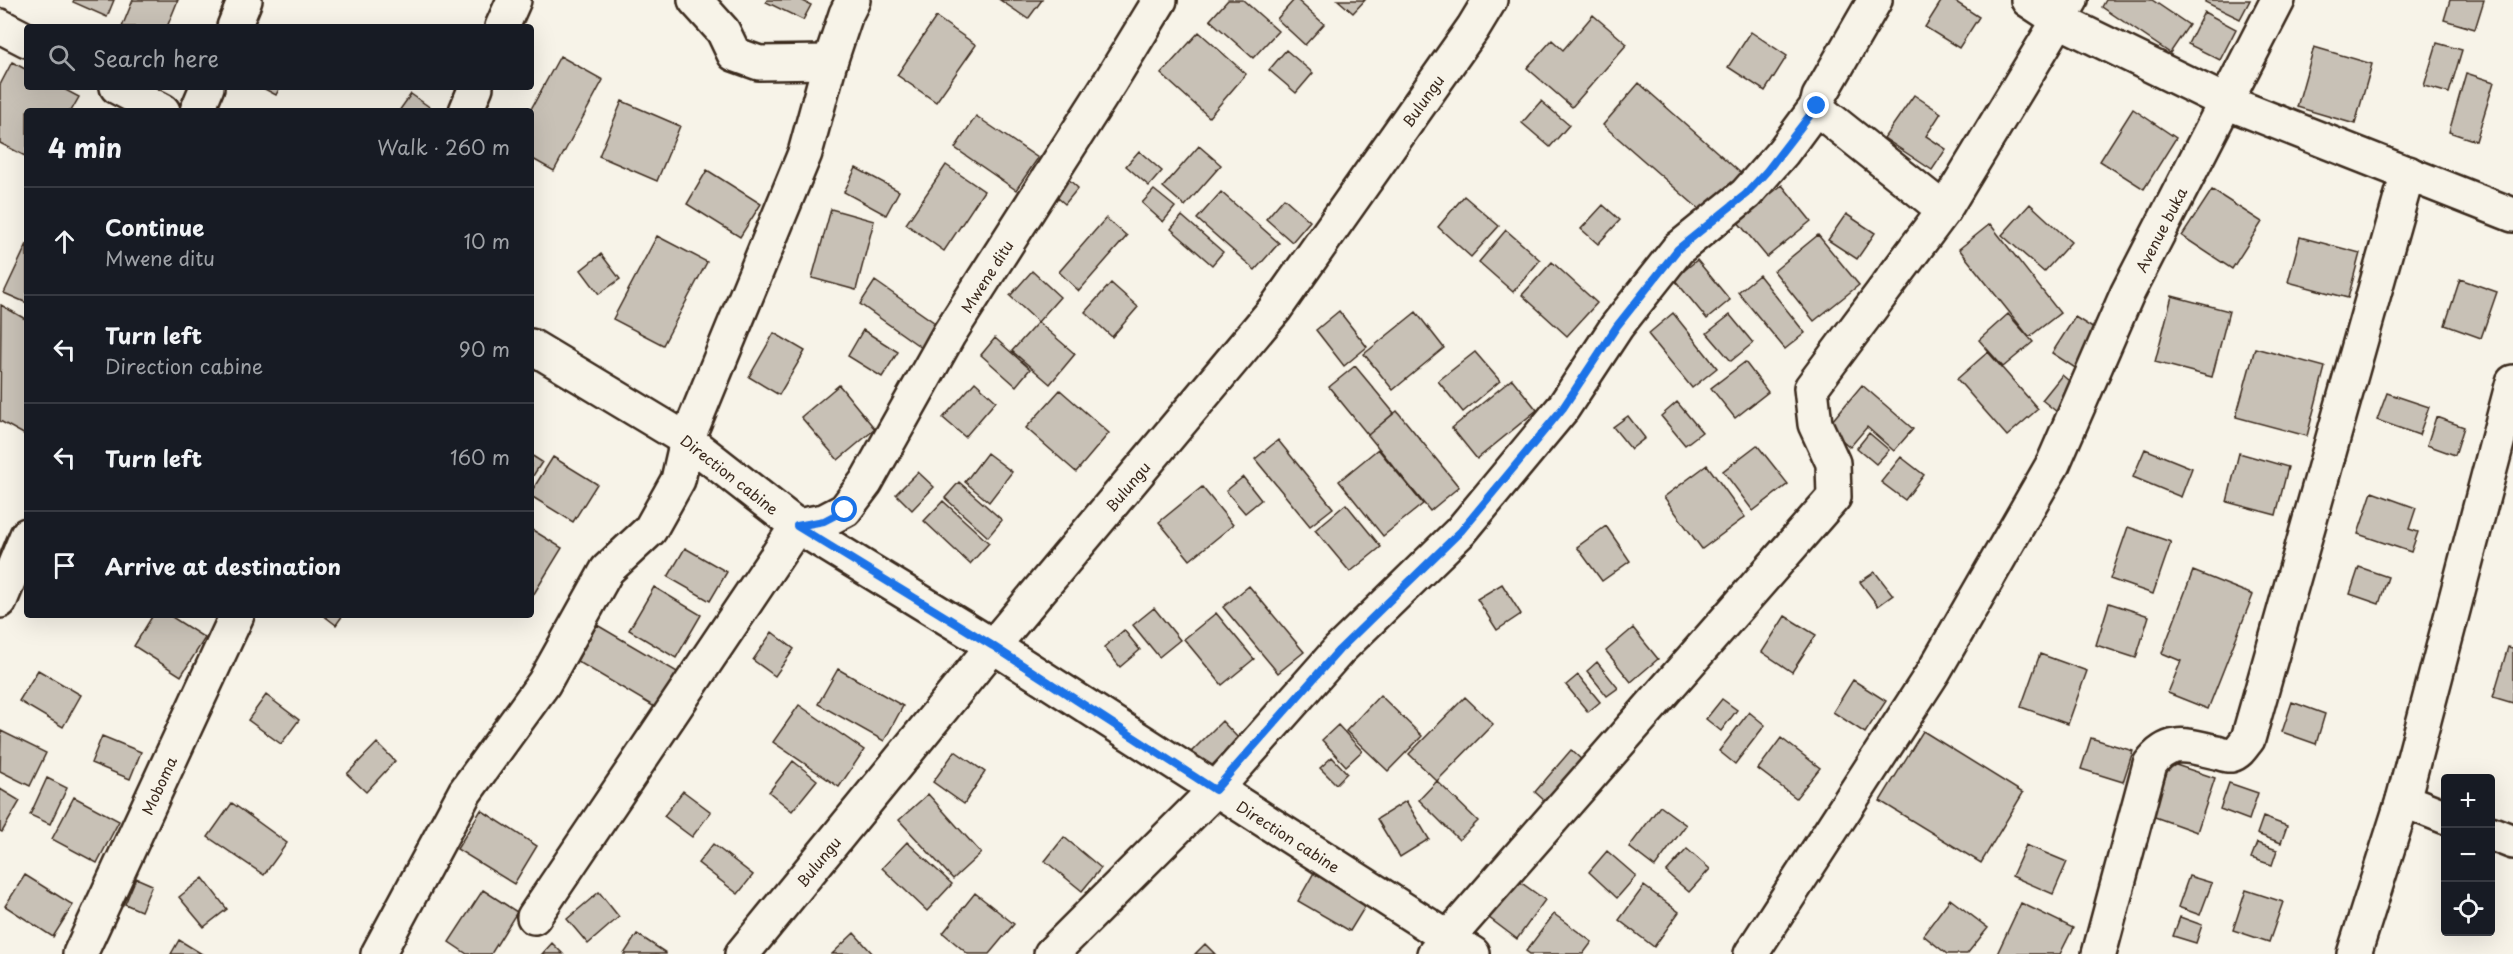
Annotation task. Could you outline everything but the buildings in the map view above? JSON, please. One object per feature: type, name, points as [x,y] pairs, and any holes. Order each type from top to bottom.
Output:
[{"type":"street","points":[[0,9],[4,0]]},
{"type":"street","points":[[235,24],[245,0]]},
{"type":"street","points":[[503,24],[514,0]]},
{"type":"street","points":[[695,0],[723,31],[734,54],[759,63],[830,62]]},
{"type":"street","points":[[378,954],[465,792],[544,683],[607,570],[650,530],[678,480],[687,440],[805,153],[830,62],[853,0]]},
{"type":"street","name":"Mwene ditu","points":[[797,526],[824,521],[845,510],[866,482],[949,334],[1160,0]]},
{"type":"street","name":"Bulungu","points":[[741,954],[993,646],[1275,309],[1473,28],[1490,0]]},
{"type":"street","points":[[1051,954],[1215,790],[1339,650],[1461,531],[1563,408],[1617,326],[1678,249],[1746,194],[1767,171],[1817,106],[1819,97],[1875,0]]},
{"type":"street","points":[[2028,0],[2066,10],[2226,102],[2513,215]]},
{"type":"street","name":"Avenue buka","points":[[1751,954],[1934,671],[2053,464],[2123,302],[2278,0]]},
{"type":"street","points":[[1452,949],[1834,497],[1833,463],[1815,424],[1810,388],[1944,210],[2066,10]]},
{"type":"street","points":[[0,26],[24,38]]},
{"type":"street","points":[[123,90],[157,108]]},
{"type":"street","points":[[198,108],[206,90]]},
{"type":"street","points":[[467,108],[475,90]]},
{"type":"street","points":[[1817,106],[1824,115],[1944,210]]},
{"type":"street","points":[[2099,954],[2150,764],[2159,752],[2170,746],[2184,745],[2230,755],[2239,751],[2248,739],[2408,173]]},
{"type":"street","name":"Direction cabine","points":[[534,348],[687,440],[797,526],[993,646],[1215,790],[1452,949]]},
{"type":"street","points":[[2354,954],[2403,800],[2513,382]]},
{"type":"street","points":[[534,917],[797,526]]},
{"type":"street","points":[[0,601],[24,542]]},
{"type":"street","name":"Moboma","points":[[80,954],[236,618]]},
{"type":"street","points":[[2403,800],[2441,814]]},
{"type":"street","points":[[2495,835],[2513,842]]},
{"type":"route","points":[[845,510],[824,521],[797,526],[993,646],[1215,790],[1339,650],[1461,531],[1563,408],[1617,326],[1678,249],[1746,194],[1783,152],[1817,106]]}]
